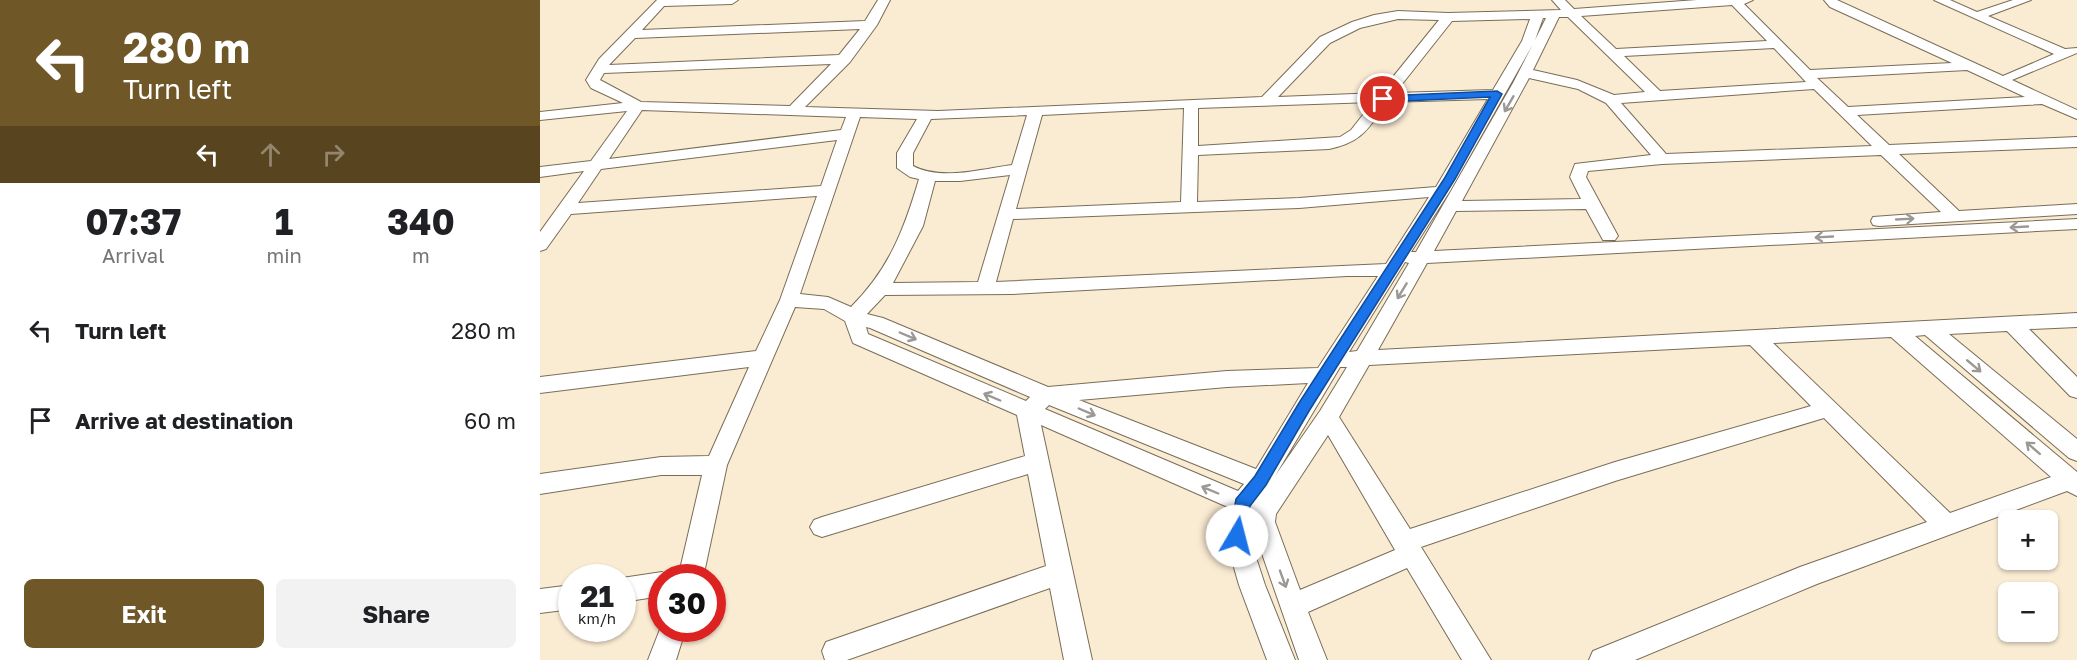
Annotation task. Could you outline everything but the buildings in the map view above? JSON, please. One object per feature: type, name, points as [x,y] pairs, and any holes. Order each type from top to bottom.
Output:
[{"type":"street","points":[[638,106],[596,85],[594,80],[599,69],[630,34],[662,1],[732,0]]},
{"type":"street","points":[[793,111],[845,59],[871,25],[884,0]]},
{"type":"street","points":[[1840,0],[1969,66],[2077,116]]},
{"type":"street","points":[[1840,0],[2077,107]]},
{"type":"street","points":[[1940,0],[2072,51]]},
{"type":"street","points":[[1977,16],[2025,0]]},
{"type":"street","points":[[1265,102],[1325,40],[1393,10],[1448,17],[1741,1],[1812,80],[1955,216]]},
{"type":"street","points":[[1556,10],[1612,53],[1655,94]]},
{"type":"street","points":[[1270,484],[1329,367],[1409,256],[1446,199],[1526,73],[1556,10]]},
{"type":"street","points":[[1446,199],[1497,94],[1528,41],[1556,10]]},
{"type":"street","points":[[1190,151],[1329,144],[1345,141],[1356,133],[1448,17]]},
{"type":"street","points":[[630,34],[871,25]]},
{"type":"street","points":[[1612,53],[1779,44]]},
{"type":"street","points":[[2009,77],[2072,51]]},
{"type":"street","points":[[599,69],[845,59]]},
{"type":"street","points":[[1615,102],[1619,98],[1655,94],[1969,66]]},
{"type":"street","points":[[1526,73],[1579,83],[1599,90],[1615,102],[1613,103],[1662,159]]},
{"type":"street","points":[[540,116],[638,106],[926,115],[1497,94]]},
{"type":"street","points":[[1846,111],[2043,100]]},
{"type":"street","points":[[1189,207],[1191,104]]},
{"type":"street","points":[[540,245],[638,106]]},
{"type":"street","points":[[985,289],[1036,111]]},
{"type":"street","points":[[693,564],[716,465],[789,300],[854,114]]},
{"type":"street","points":[[926,115],[905,153],[905,168],[913,174],[939,177],[1018,169]]},
{"type":"street","points":[[540,172],[847,135]]},
{"type":"street","points":[[1608,236],[1578,177],[1581,167],[1662,159],[2077,142]]},
{"type":"street","points":[[853,317],[880,289],[914,226],[928,176]]},
{"type":"street","points":[[540,219],[563,213],[828,190]]},
{"type":"street","points":[[1007,214],[1446,199],[1592,204]]},
{"type":"street","points":[[880,289],[985,289],[1347,270],[1409,256],[1608,236],[2077,209]]},
{"type":"street","points":[[1409,256],[2077,224]]},
{"type":"street","points":[[1281,660],[1252,585],[1237,536],[1270,484],[1328,417],[1361,359],[1409,256]]},
{"type":"street","points":[[789,300],[828,303],[853,317],[876,323],[1047,395],[1270,484]]},
{"type":"street","points":[[853,317],[860,338],[1253,508],[1263,522],[1313,660]]},
{"type":"street","points":[[1027,412],[1047,395],[1227,379],[1329,367],[1361,359],[2077,320]]},
{"type":"street","points":[[2012,324],[2077,390]]},
{"type":"street","points":[[1929,328],[2077,452]]},
{"type":"street","points":[[1896,330],[2074,483]]},
{"type":"street","points":[[1753,336],[1947,526]]},
{"type":"street","points":[[540,385],[763,357]]},
{"type":"street","points":[[1293,606],[1408,548],[1517,501],[1652,458],[1828,409]]},
{"type":"street","points":[[1027,412],[1078,660]]},
{"type":"street","points":[[1328,417],[1477,660]]},
{"type":"street","points":[[822,527],[1037,462]]},
{"type":"street","points":[[540,484],[661,466],[716,465]]},
{"type":"street","points":[[1604,660],[1809,575],[2074,483]]},
{"type":"street","points":[[835,651],[1060,573]]},
{"type":"street","points":[[540,601],[558,599]]},
{"type":"street","points":[[662,660],[668,642]]},
{"type":"route","points":[[1237,536],[1242,504],[1261,480],[1362,314],[1449,179],[1497,94],[1383,99]]}]
